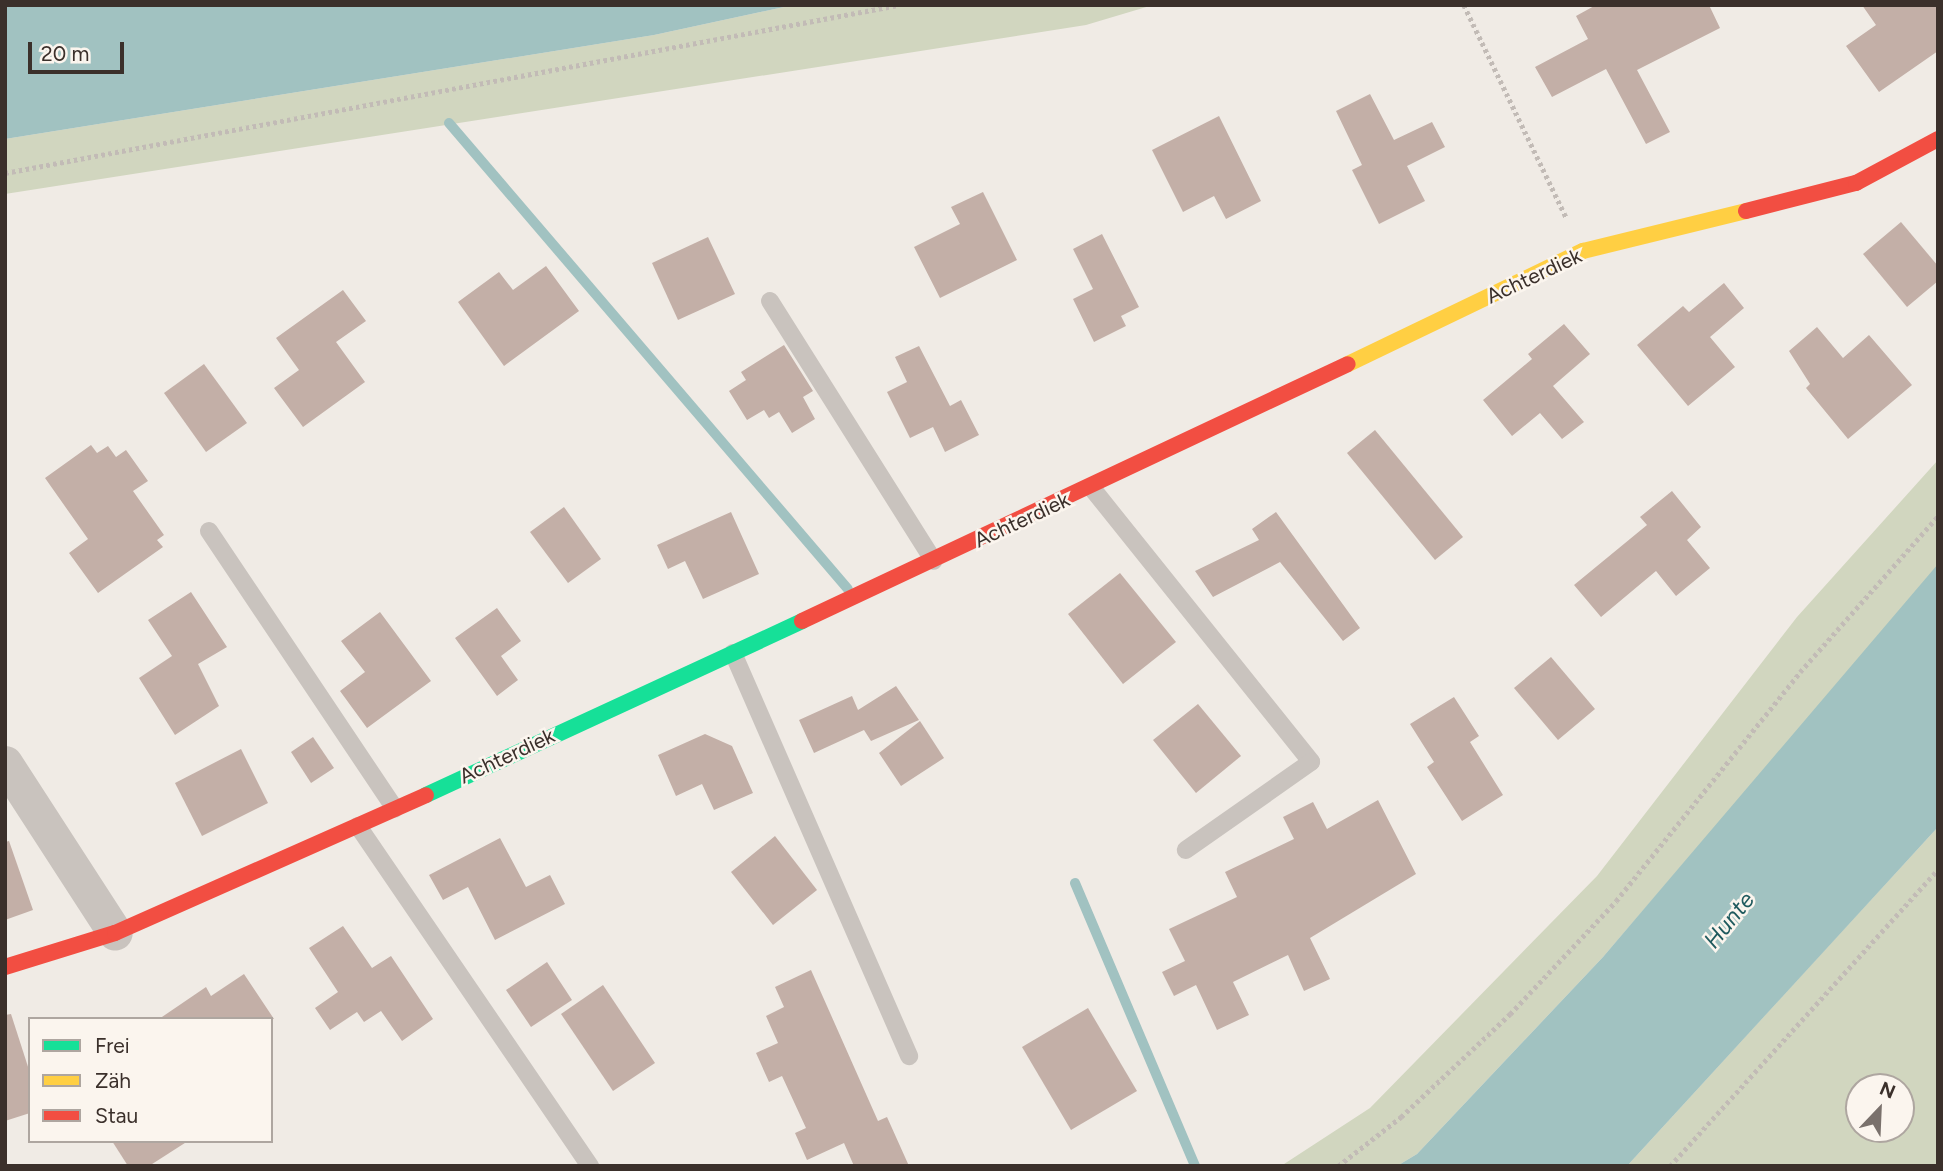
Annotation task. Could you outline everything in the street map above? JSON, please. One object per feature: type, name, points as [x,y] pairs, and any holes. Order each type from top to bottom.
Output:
[{"type":"street","name":"Achterdiek","points":[[5,967],[115,933],[358,826],[934,561],[1583,251],[1856,183],[1938,139]]},
{"type":"street","points":[[5,763],[115,933]]},
{"type":"lane","points":[[770,301],[934,561]]},
{"type":"lane","points":[[1091,487],[1311,762],[1186,850]]},
{"type":"lane","points":[[209,531],[395,809]]},
{"type":"lane","points":[[733,653],[909,1056]]},
{"type":"lane","points":[[358,826],[590,1166]]},
{"type":"path","points":[[5,173],[898,5]]},
{"type":"path","points":[[1464,5],[1583,251]]},
{"type":"path","points":[[1338,1166],[1401,1117],[1510,1014],[1616,901],[1800,672],[1938,516]]},
{"type":"path","points":[[1670,1166],[1938,869]]},
{"type":"green space","points":[[793,5],[1153,5],[1086,25],[5,194],[5,139],[654,35]]},
{"type":"green space","points":[[1938,460],[1938,568],[1603,957],[1417,1154],[1397,1166],[1281,1166],[1370,1108],[1597,876],[1797,617]]},
{"type":"green space","points":[[1938,827],[1938,1166],[1627,1166]]},
{"type":"water","points":[[5,5],[793,5],[654,35],[5,139]]},
{"type":"water","name":"Hunte","points":[[1938,564],[1938,827],[1627,1166],[1397,1166],[1417,1154],[1603,957]]},
{"type":"building","points":[[1596,5],[1709,5],[1720,28],[1637,70],[1670,132],[1646,144],[1606,69],[1552,97],[1535,67],[1588,39],[1576,16]]},
{"type":"building","points":[[1862,5],[1938,5],[1938,51],[1879,92],[1846,46],[1876,25]]},
{"type":"building","points":[[1370,94],[1394,140],[1432,122],[1445,147],[1407,166],[1425,201],[1379,224],[1352,170],[1362,165],[1336,111]]},
{"type":"building","points":[[1219,116],[1261,201],[1226,219],[1214,196],[1183,212],[1152,150]]},
{"type":"building","points":[[983,192],[1017,260],[940,298],[914,247],[960,224],[951,207]]},
{"type":"building","points":[[1901,222],[1938,266],[1938,281],[1907,307],[1863,254]]},
{"type":"building","points":[[1102,234],[1139,307],[1121,316],[1126,326],[1094,342],[1073,299],[1093,289],[1073,249]]},
{"type":"building","points":[[708,237],[735,294],[678,320],[652,263]]},
{"type":"building","points":[[546,266],[579,311],[504,366],[458,302],[499,272],[513,290]]},
{"type":"building","points":[[1724,283],[1744,308],[1710,337],[1735,367],[1688,406],[1637,345],[1683,306],[1689,312]]},
{"type":"building","points":[[343,290],[366,321],[336,342],[365,382],[303,427],[274,388],[299,370],[276,338]]},
{"type":"building","points":[[1564,324],[1590,354],[1553,386],[1584,422],[1562,439],[1540,413],[1512,436],[1483,400],[1532,359],[1528,354]]},
{"type":"building","points":[[1817,327],[1843,358],[1869,335],[1912,385],[1848,439],[1806,388],[1810,384],[1789,351]]},
{"type":"building","points":[[784,345],[813,391],[803,397],[815,419],[792,433],[779,412],[769,418],[764,410],[747,420],[729,391],[746,380],[741,372]]},
{"type":"building","points":[[919,346],[950,406],[961,400],[979,435],[945,452],[933,427],[910,438],[887,392],[907,382],[895,357]]},
{"type":"building","points":[[204,364],[247,423],[206,452],[164,393]]},
{"type":"building","points":[[1375,430],[1463,537],[1435,560],[1347,453]]},
{"type":"building","points":[[91,445],[97,453],[108,446],[116,457],[126,450],[148,481],[133,491],[164,535],[157,540],[163,547],[98,593],[69,553],[88,539],[45,478]]},
{"type":"building","points":[[1672,491],[1701,527],[1687,540],[1710,568],[1676,596],[1656,571],[1601,617],[1574,585],[1647,525],[1640,517]]},
{"type":"building","points":[[564,507],[601,559],[568,583],[530,532]]},
{"type":"building","points":[[731,512],[759,574],[703,599],[685,561],[668,569],[657,545]]},
{"type":"building","points":[[1276,512],[1360,628],[1343,641],[1280,562],[1213,597],[1195,571],[1259,540],[1252,529]]},
{"type":"building","points":[[1120,573],[1176,642],[1123,684],[1068,614]]},
{"type":"building","points":[[191,592],[227,647],[198,664],[219,706],[175,735],[139,678],[172,656],[148,620]]},
{"type":"building","points":[[497,608],[521,641],[501,656],[518,680],[497,696],[455,638]]},
{"type":"building","points":[[380,612],[431,681],[367,728],[340,691],[365,672],[341,641]]},
{"type":"building","points":[[1551,657],[1595,709],[1558,740],[1514,688]]},
{"type":"building","points":[[896,686],[919,720],[871,741],[864,730],[814,753],[799,720],[852,696],[858,710]]},
{"type":"building","points":[[1454,697],[1479,736],[1470,742],[1503,795],[1462,821],[1427,767],[1434,762],[1410,724]]},
{"type":"building","points":[[1198,704],[1241,756],[1196,793],[1153,740]]},
{"type":"building","points":[[920,721],[944,758],[901,786],[879,753]]},
{"type":"building","points":[[705,734],[732,746],[753,793],[714,810],[702,784],[676,796],[658,755]]},
{"type":"building","points":[[313,737],[334,768],[311,783],[291,752]]},
{"type":"building","points":[[241,749],[268,803],[202,836],[175,783]]},
{"type":"building","points":[[1378,800],[1416,874],[1310,938],[1330,979],[1304,991],[1288,955],[1233,982],[1249,1015],[1217,1030],[1196,985],[1174,996],[1162,972],[1185,961],[1169,929],[1237,897],[1225,872],[1294,839],[1283,817],[1313,802],[1327,829]]},
{"type":"building","points":[[775,836],[817,890],[773,925],[731,872]]},
{"type":"building","points":[[500,838],[526,887],[550,875],[565,904],[495,940],[468,887],[443,900],[429,875]]},
{"type":"building","points":[[9,841],[33,910],[5,920],[5,842]]},
{"type":"building","points":[[343,926],[372,968],[391,956],[433,1019],[402,1041],[381,1011],[364,1022],[357,1012],[330,1030],[315,1008],[338,992],[309,948]]},
{"type":"building","points":[[547,962],[572,1000],[531,1027],[506,990]]},
{"type":"building","points":[[811,970],[878,1121],[887,1117],[909,1166],[854,1166],[844,1143],[807,1160],[795,1133],[806,1128],[782,1076],[769,1082],[756,1053],[778,1043],[766,1016],[784,1007],[775,987]]},
{"type":"building","points":[[244,974],[273,1017],[162,1017],[206,987],[211,996]]},
{"type":"building","points":[[603,985],[655,1063],[613,1091],[561,1014]]},
{"type":"building","points":[[1088,1008],[1137,1091],[1071,1130],[1022,1047]]},
{"type":"building","points":[[11,1014],[28,1067],[28,1114],[5,1121],[5,1015]]},
{"type":"building","points":[[113,1143],[185,1143],[149,1166],[128,1166]]},
{"type":"waterway","points":[[449,123],[848,589]]},
{"type":"waterway","points":[[1075,883],[1195,1166]]},
{"type":"traffic: fast","points":[[426,795],[802,621]]},
{"type":"traffic: slow","points":[[1348,364],[1583,251],[1746,211]]},
{"type":"traffic: jam","points":[[1746,211],[1856,183],[1938,139]]},
{"type":"traffic: jam","points":[[802,621],[1348,364]]},
{"type":"traffic: jam","points":[[5,967],[115,933],[426,795]]}]
